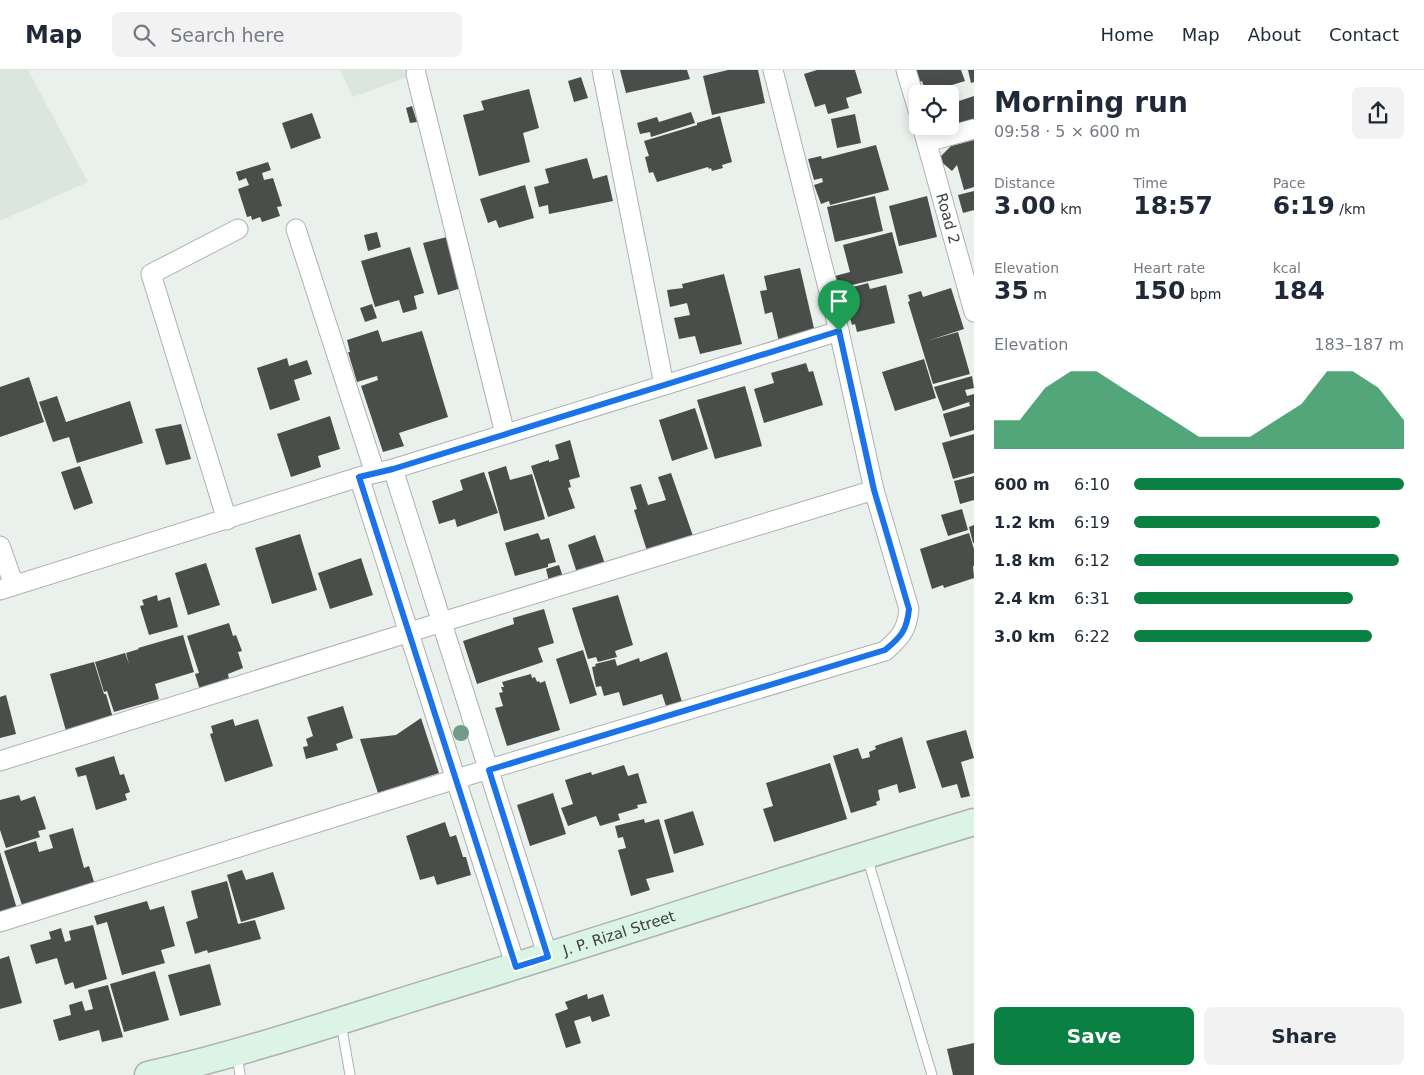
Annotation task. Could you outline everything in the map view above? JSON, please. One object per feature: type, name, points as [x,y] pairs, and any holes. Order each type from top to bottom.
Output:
[{"type":"main road","name":"J. P. Rizal Street","points":[[148,1075],[238,1063],[341,1020],[548,957],[866,854],[974,822]]},
{"type":"street","points":[[602,70],[664,385]]},
{"type":"street","points":[[0,922],[456,779],[885,650],[899,639],[908,624],[909,609],[874,490],[839,331],[774,70]]},
{"type":"street","points":[[906,70],[910,85]]},
{"type":"street","points":[[416,74],[505,434]]},
{"type":"street","points":[[959,130],[974,129]]},
{"type":"street","name":"Road 2","points":[[924,135],[974,312]]},
{"type":"street","points":[[296,228],[376,473],[442,622],[548,957]]},
{"type":"street","points":[[227,520],[151,274],[238,229]]},
{"type":"street","points":[[0,546],[7,587],[839,331]]},
{"type":"street","points":[[376,473],[409,633],[516,967]]},
{"type":"street","points":[[0,761],[442,622],[874,490]]},
{"type":"lane","points":[[866,854],[932,1075]]},
{"type":"lane","points":[[341,1020],[350,1075]]},
{"type":"shaded area","points":[[0,70],[28,70],[88,182],[0,221]]},
{"type":"shaded area","points":[[340,70],[427,70],[353,97]]},
{"type":"building","points":[[620,70],[687,70],[690,79],[626,93]]},
{"type":"building","points":[[728,70],[758,70],[765,103],[712,115],[703,76]]},
{"type":"building","points":[[817,70],[855,70],[862,93],[846,98],[849,108],[828,114],[825,104],[815,107],[804,74]]},
{"type":"building","points":[[914,70],[961,70],[965,81],[952,85],[923,85],[922,81],[914,84]]},
{"type":"building","points":[[968,70],[974,70],[974,82],[971,83]]},
{"type":"building","points":[[581,77],[588,98],[574,102],[568,81]]},
{"type":"building","points":[[529,89],[539,128],[523,133],[530,162],[479,176],[463,115],[484,110],[481,101]]},
{"type":"building","points":[[974,96],[974,124],[959,129],[959,101]]},
{"type":"building","points":[[412,106],[417,122],[410,123],[406,108]]},
{"type":"building","points":[[691,112],[695,123],[651,137],[650,132],[640,134],[637,123],[657,117],[659,122]]},
{"type":"building","points":[[312,113],[321,138],[291,149],[282,123]]},
{"type":"building","points":[[855,114],[861,143],[837,148],[831,119]]},
{"type":"building","points":[[720,116],[732,162],[722,165],[723,168],[712,171],[708,167],[657,182],[653,172],[649,173],[645,157],[649,156],[644,141]]},
{"type":"building","points":[[974,140],[974,187],[964,190],[957,165],[952,171],[938,159],[951,146]]},
{"type":"building","points":[[876,145],[889,190],[830,205],[829,201],[821,204],[814,185],[823,182],[822,178],[814,180],[808,159],[821,156],[822,159]]},
{"type":"building","points":[[587,158],[593,179],[607,175],[613,201],[549,214],[548,205],[539,207],[534,187],[549,183],[545,169]]},
{"type":"building","points":[[268,162],[271,170],[262,173],[264,180],[273,178],[282,206],[277,207],[280,216],[262,222],[260,217],[252,220],[251,216],[247,217],[238,189],[249,185],[246,178],[239,181],[236,172]]},
{"type":"building","points":[[525,185],[534,218],[499,228],[496,220],[488,223],[480,199]]},
{"type":"building","points":[[974,191],[974,210],[963,213],[958,195]]},
{"type":"building","points":[[875,196],[883,231],[835,242],[827,207]]},
{"type":"building","points":[[927,196],[937,237],[899,246],[889,206]]},
{"type":"building","points":[[377,232],[381,247],[368,251],[364,235]]},
{"type":"building","points":[[892,232],[903,273],[839,288],[835,276],[850,272],[843,245]]},
{"type":"building","points":[[451,236],[465,287],[438,295],[423,243]]},
{"type":"building","points":[[410,247],[424,293],[414,296],[417,309],[403,313],[399,300],[375,307],[361,261]]},
{"type":"building","points":[[800,268],[816,337],[780,346],[772,312],[765,314],[760,291],[767,290],[764,276]]},
{"type":"building","points":[[724,274],[742,344],[700,354],[695,336],[679,339],[674,318],[690,315],[687,303],[670,307],[667,290],[683,288],[682,284]]},
{"type":"building","points":[[868,283],[870,289],[886,285],[895,323],[857,332],[855,324],[852,325],[842,290]]},
{"type":"building","points":[[951,288],[964,329],[927,341],[958,332],[970,374],[933,384],[908,302],[910,301],[908,295],[921,291],[923,297]]},
{"type":"building","points":[[372,304],[377,318],[365,322],[360,308]]},
{"type":"building","points":[[378,330],[382,342],[422,331],[448,417],[399,433],[404,446],[383,452],[361,386],[378,380],[377,376],[357,382],[348,352],[350,352],[347,340]]},
{"type":"building","points":[[287,358],[289,366],[307,360],[312,374],[294,380],[300,400],[270,410],[257,368]]},
{"type":"building","points":[[924,359],[936,398],[895,411],[882,372]]},
{"type":"building","points":[[806,363],[809,372],[813,371],[823,405],[764,423],[754,389],[774,383],[771,373]]},
{"type":"building","points":[[972,376],[974,388],[965,390],[967,396],[974,394],[974,430],[950,437],[943,414],[970,406],[969,402],[943,411],[934,387]]},
{"type":"building","points":[[29,377],[44,422],[0,437],[0,387]]},
{"type":"building","points":[[745,386],[762,446],[715,459],[697,400]]},
{"type":"building","points":[[57,396],[66,422],[130,401],[143,443],[77,463],[69,437],[53,442],[39,402]]},
{"type":"building","points":[[695,408],[708,449],[672,461],[659,420]]},
{"type":"building","points":[[330,416],[340,449],[318,456],[321,467],[291,477],[277,434]]},
{"type":"building","points":[[181,424],[191,459],[166,465],[155,429]]},
{"type":"building","points":[[974,434],[974,473],[953,479],[942,443]]},
{"type":"building","points":[[570,440],[580,477],[569,480],[571,487],[568,488],[575,508],[548,517],[531,466],[559,459],[555,445]]},
{"type":"building","points":[[80,466],[93,503],[74,510],[61,472]]},
{"type":"building","points":[[506,466],[510,480],[532,474],[545,519],[504,531],[488,472]]},
{"type":"building","points":[[484,472],[498,513],[457,527],[455,519],[439,524],[432,501],[463,490],[460,480]]},
{"type":"building","points":[[671,473],[693,536],[647,551],[634,510],[637,509],[630,487],[641,484],[648,505],[666,500],[658,477]]},
{"type":"building","points":[[974,476],[974,500],[960,504],[954,481]]},
{"type":"building","points":[[962,509],[968,530],[948,536],[941,515]]},
{"type":"building","points":[[974,525],[974,543],[973,543],[969,527]]},
{"type":"building","points":[[538,533],[541,540],[549,538],[556,562],[548,564],[548,567],[515,576],[505,543]]},
{"type":"building","points":[[969,533],[974,549],[974,578],[944,588],[943,585],[932,589],[920,549]]},
{"type":"building","points":[[300,534],[317,590],[272,604],[255,548]]},
{"type":"building","points":[[595,535],[605,564],[577,573],[568,545]]},
{"type":"building","points":[[361,558],[373,595],[330,609],[318,573]]},
{"type":"building","points":[[206,563],[220,605],[188,615],[175,573]]},
{"type":"building","points":[[559,565],[563,577],[549,581],[546,569]]},
{"type":"building","points":[[157,595],[158,601],[170,597],[178,627],[149,635],[140,606],[144,605],[142,600]]},
{"type":"building","points":[[618,595],[633,645],[615,651],[617,657],[598,662],[596,657],[588,659],[572,608]]},
{"type":"building","points":[[544,609],[554,643],[538,648],[543,662],[477,684],[463,641],[514,624],[513,618]]},
{"type":"building","points":[[229,623],[233,636],[236,635],[242,651],[238,652],[243,668],[228,674],[229,679],[219,682],[220,684],[200,690],[195,674],[199,673],[187,636]]},
{"type":"building","points":[[183,635],[194,672],[155,684],[159,699],[114,712],[107,691],[104,692],[95,662],[125,653],[129,664],[126,653]]},
{"type":"building","points":[[583,650],[597,695],[570,704],[556,659]]},
{"type":"building","points":[[667,652],[682,702],[666,706],[662,694],[623,706],[619,692],[604,696],[601,686],[596,687],[592,667],[596,666],[595,664],[615,659],[617,666],[639,658],[640,662]]},
{"type":"building","points":[[94,662],[113,718],[66,731],[50,674]]},
{"type":"building","points":[[531,674],[532,678],[535,677],[537,682],[545,681],[560,730],[507,746],[495,708],[503,706],[499,693],[503,692],[502,682]]},
{"type":"building","points":[[6,695],[16,734],[0,738],[0,697]]},
{"type":"building","points":[[343,706],[353,738],[336,744],[338,750],[306,759],[303,747],[308,746],[306,739],[313,736],[307,717]]},
{"type":"building","points":[[421,718],[439,773],[378,793],[360,739],[396,735]]},
{"type":"building","points":[[233,719],[235,726],[258,719],[273,766],[225,782],[210,734],[213,733],[211,726]]},
{"type":"building","points":[[966,730],[974,758],[961,762],[970,796],[961,798],[957,784],[942,788],[926,741]]},
{"type":"building","points":[[902,737],[916,788],[899,793],[897,784],[878,790],[880,800],[876,802],[877,805],[851,813],[833,756],[858,748],[862,759],[870,757],[869,752],[876,749],[875,746]]},
{"type":"building","points":[[114,756],[120,775],[124,774],[130,792],[125,794],[127,800],[96,810],[86,775],[78,777],[75,768]]},
{"type":"building","points":[[830,763],[847,819],[774,842],[763,809],[773,806],[766,783]]},
{"type":"building","points":[[624,765],[628,776],[638,773],[647,803],[637,805],[638,808],[618,814],[620,820],[600,826],[596,816],[568,826],[561,808],[573,804],[565,780],[591,772],[592,775]]},
{"type":"building","points":[[553,793],[566,834],[530,846],[517,805]]},
{"type":"building","points":[[19,795],[21,801],[35,796],[46,829],[38,831],[40,837],[6,848],[0,830],[0,800]]},
{"type":"building","points":[[693,811],[704,845],[674,854],[664,820]]},
{"type":"building","points":[[644,819],[645,823],[659,819],[674,872],[646,879],[650,890],[631,896],[618,850],[626,848],[623,837],[618,838],[615,826]]},
{"type":"building","points":[[445,822],[450,837],[456,835],[463,857],[466,857],[471,875],[437,885],[434,876],[420,880],[406,836]]},
{"type":"building","points":[[73,828],[84,868],[89,866],[95,885],[23,908],[4,851],[36,841],[39,852],[53,848],[49,835]]},
{"type":"building","points":[[0,852],[17,909],[0,914]]},
{"type":"building","points":[[242,870],[246,880],[273,872],[285,909],[241,922],[227,875]]},
{"type":"building","points":[[227,881],[238,924],[255,920],[261,939],[208,953],[207,950],[195,954],[186,922],[198,918],[191,891]]},
{"type":"building","points":[[147,901],[150,910],[164,906],[175,946],[161,950],[165,963],[122,975],[107,922],[97,925],[94,916]]},
{"type":"building","points":[[93,925],[107,979],[75,989],[73,982],[65,985],[57,958],[36,964],[30,945],[51,939],[49,932],[61,928],[65,942],[71,940],[69,931]]},
{"type":"building","points":[[9,956],[22,1003],[0,1009],[0,959]]},
{"type":"building","points":[[210,964],[221,1005],[180,1016],[168,975]]},
{"type":"building","points":[[155,971],[169,1020],[124,1032],[110,984]]},
{"type":"building","points":[[108,985],[123,1037],[102,1042],[99,1030],[59,1041],[53,1020],[71,1015],[69,1005],[82,1001],[85,1011],[93,1009],[88,990]]},
{"type":"building","points":[[587,994],[588,999],[603,994],[610,1016],[592,1022],[590,1016],[574,1021],[581,1043],[566,1048],[555,1014],[568,1009],[565,1002]]},
{"type":"building","points":[[974,1043],[974,1075],[953,1075],[947,1049]]},
{"type":"route","points":[[839,331],[874,490],[909,609],[908,624],[899,639],[885,650],[489,770],[548,957],[516,967],[359,477],[393,469],[839,331]]}]
